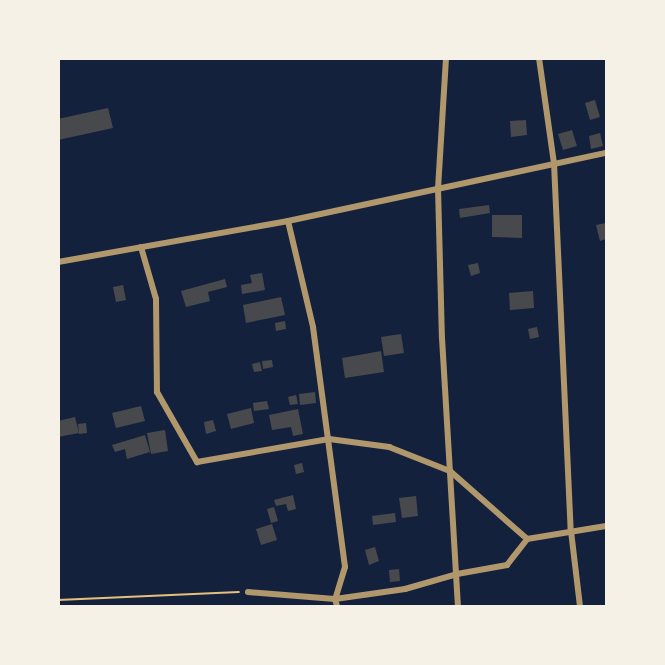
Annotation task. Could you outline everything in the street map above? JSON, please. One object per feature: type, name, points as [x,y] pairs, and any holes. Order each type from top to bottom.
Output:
[{"type":"street","points":[[446,58],[438,188],[442,338],[458,606]]},
{"type":"street","points":[[539,58],[554,163],[571,531],[580,606]]},
{"type":"street","points":[[58,262],[288,221],[606,153]]},
{"type":"street","points":[[288,221],[314,327],[329,439],[345,567],[336,603]]},
{"type":"street","points":[[141,248],[156,300],[157,392],[197,462],[329,439],[388,447],[450,471],[528,539]]},
{"type":"street","points":[[248,592],[336,603],[405,589],[457,574],[507,565],[528,539],[606,526]]},
{"type":"path","points":[[58,600],[248,592]]},
{"type":"building","points":[[595,100],[600,117],[590,120],[585,103]]},
{"type":"building","points":[[108,108],[113,128],[58,140],[58,119]]},
{"type":"building","points":[[526,120],[527,135],[511,137],[510,121]]},
{"type":"building","points":[[572,130],[577,146],[563,150],[558,134]]},
{"type":"building","points":[[600,133],[603,146],[591,149],[589,136]]},
{"type":"building","points":[[489,205],[490,213],[460,218],[459,209]]},
{"type":"building","points":[[492,215],[522,215],[522,238],[492,237]]},
{"type":"building","points":[[606,223],[606,239],[600,241],[596,225]]},
{"type":"building","points":[[478,263],[480,273],[471,276],[468,265]]},
{"type":"building","points":[[262,273],[265,290],[242,294],[241,285],[252,283],[250,275]]},
{"type":"building","points":[[225,279],[227,287],[208,292],[210,301],[186,307],[181,291]]},
{"type":"building","points":[[123,285],[126,300],[116,302],[113,287]]},
{"type":"building","points":[[533,291],[534,308],[510,310],[509,293]]},
{"type":"building","points":[[281,297],[285,315],[246,323],[243,305]]},
{"type":"building","points":[[285,321],[286,329],[276,331],[275,323]]},
{"type":"building","points":[[537,327],[539,337],[530,339],[528,329]]},
{"type":"building","points":[[401,334],[404,353],[384,356],[381,337]]},
{"type":"building","points":[[381,351],[384,372],[345,378],[342,358]]},
{"type":"building","points":[[272,360],[273,367],[263,369],[262,361]]},
{"type":"building","points":[[260,362],[262,371],[254,372],[252,364]]},
{"type":"building","points":[[315,392],[316,403],[300,405],[299,394]]},
{"type":"building","points":[[296,395],[298,404],[290,405],[288,397]]},
{"type":"building","points":[[267,401],[269,409],[254,411],[253,403]]},
{"type":"building","points":[[141,406],[145,421],[116,428],[112,413]]},
{"type":"building","points":[[251,408],[254,423],[231,429],[227,414]]},
{"type":"building","points":[[298,409],[303,434],[293,436],[291,427],[272,430],[269,415]]},
{"type":"building","points":[[75,417],[79,433],[58,437],[58,421]]},
{"type":"building","points":[[213,420],[216,431],[206,434],[204,422]]},
{"type":"building","points":[[86,423],[87,433],[79,434],[78,424]]},
{"type":"building","points":[[165,430],[168,451],[151,454],[147,433]]},
{"type":"building","points":[[145,435],[150,452],[127,459],[125,449],[115,452],[112,445]]},
{"type":"building","points":[[302,463],[304,472],[296,474],[294,465]]},
{"type":"building","points":[[293,495],[296,509],[288,511],[286,504],[276,506],[274,500]]},
{"type":"building","points":[[416,496],[418,516],[402,518],[399,498]]},
{"type":"building","points":[[274,507],[278,521],[271,523],[267,509]]},
{"type":"building","points":[[395,513],[396,522],[373,525],[372,516]]},
{"type":"building","points":[[272,524],[277,540],[261,545],[256,529]]},
{"type":"building","points":[[375,547],[379,561],[369,565],[365,550]]},
{"type":"building","points":[[399,569],[400,581],[390,582],[389,570]]}]
